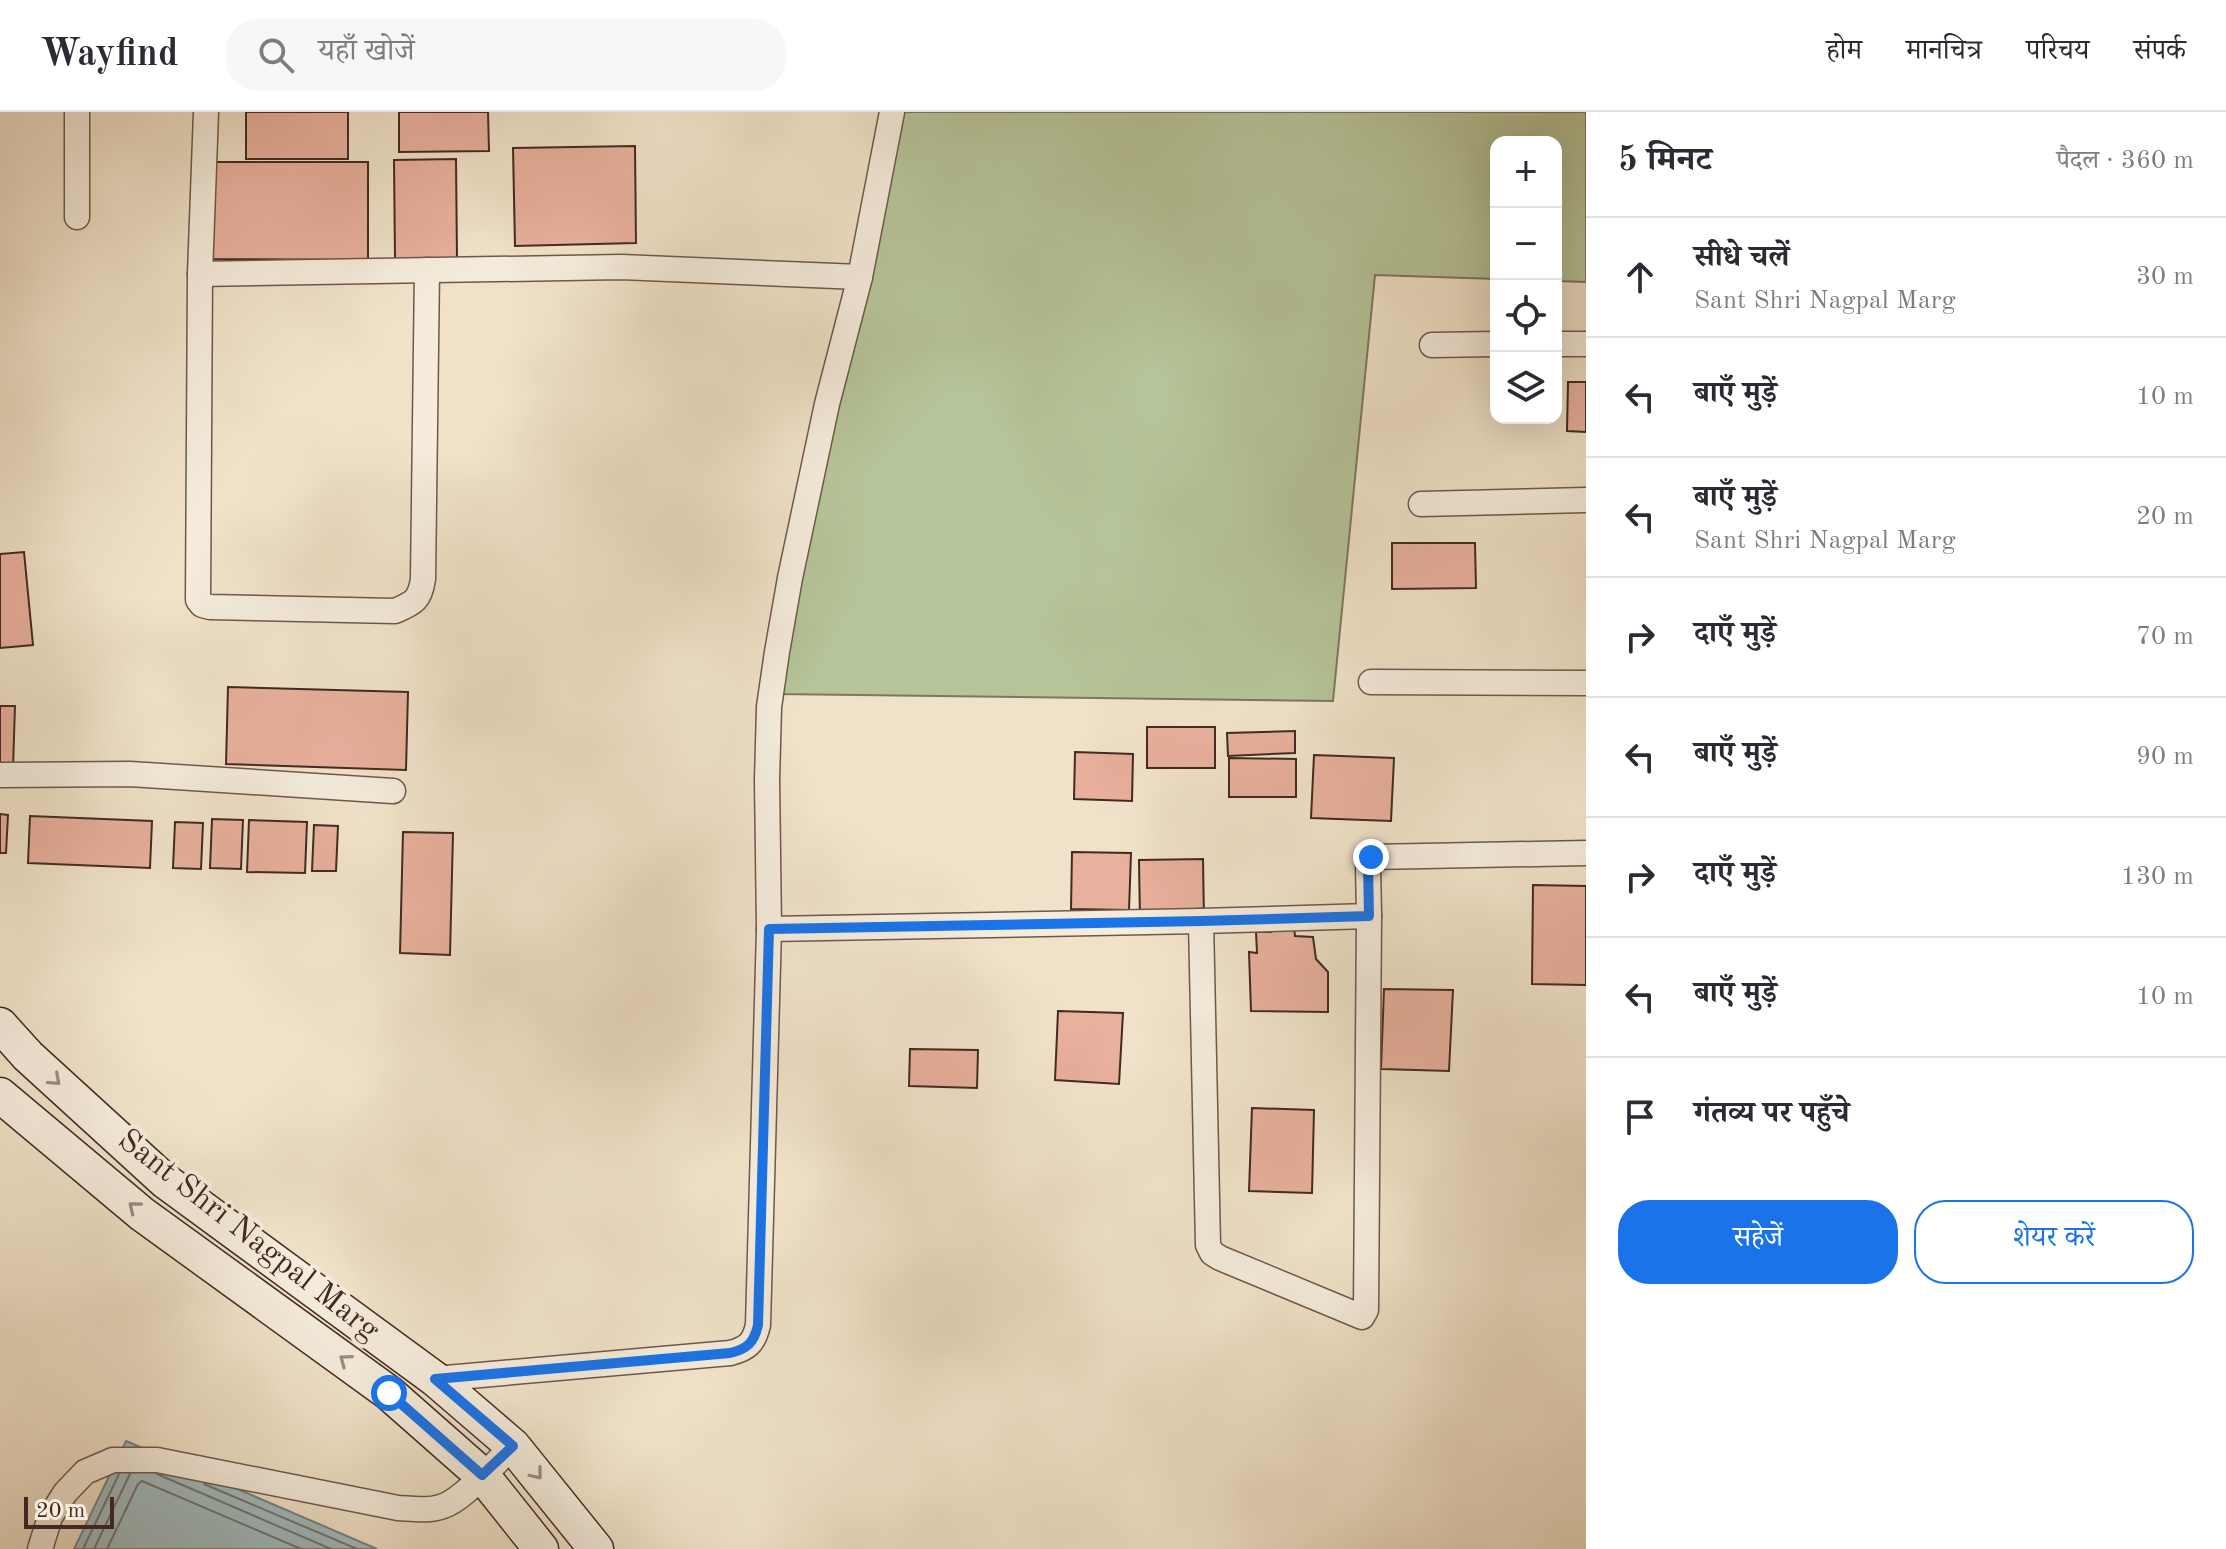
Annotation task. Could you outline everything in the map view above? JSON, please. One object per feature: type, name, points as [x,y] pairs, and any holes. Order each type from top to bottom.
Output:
[{"type":"main road","name":"Sant Shri Nagpal Marg","points":[[0,1025],[28,1056],[165,1181],[435,1379],[513,1446],[596,1549]]},
{"type":"main road","name":"Sant Shri Nagpal Marg","points":[[0,1095],[142,1214],[389,1393],[482,1475],[541,1549]]},
{"type":"street","points":[[77,112],[77,217]]},
{"type":"street","points":[[206,112],[200,274],[198,600],[202,605],[395,611],[410,605],[420,595],[423,579],[427,270]]},
{"type":"street","points":[[435,1379],[730,1353],[744,1349],[755,1340],[758,1325],[769,929],[769,707],[790,578],[827,404],[860,277],[892,112]]},
{"type":"street","points":[[200,274],[621,267],[860,277]]},
{"type":"street","points":[[1432,345],[1490,344]]},
{"type":"street","points":[[1562,344],[1586,344]]},
{"type":"street","points":[[1421,504],[1586,500]]},
{"type":"street","points":[[1371,682],[1586,683]]},
{"type":"street","points":[[0,775],[130,774],[393,791]]},
{"type":"street","points":[[1201,921],[1208,1245],[1212,1253],[1220,1258],[1362,1317],[1366,1310],[1368,864],[1371,857],[1586,853]]},
{"type":"street","points":[[769,929],[1369,916]]},
{"type":"street","points":[[40,1549],[50,1517],[65,1493],[85,1472],[113,1460],[157,1460],[398,1508],[426,1510],[447,1505],[513,1446]]},
{"type":"green space","points":[[900,112],[1586,112],[1586,282],[1562,281],[1562,136],[1490,136],[1490,279],[1375,275],[1333,701],[777,694]]},
{"type":"water","points":[[126,1441],[377,1549],[74,1549]]},
{"type":"building","points":[[246,112],[348,112],[348,159],[246,159]]},
{"type":"building","points":[[399,112],[488,112],[489,151],[399,152]]},
{"type":"building","points":[[635,146],[636,243],[515,246],[513,148]]},
{"type":"building","points":[[456,159],[457,258],[395,259],[394,160]]},
{"type":"building","points":[[213,162],[368,162],[368,260],[213,259]]},
{"type":"building","points":[[1568,382],[1586,382],[1586,432],[1567,431]]},
{"type":"building","points":[[1392,543],[1475,543],[1476,588],[1392,589]]},
{"type":"building","points":[[24,552],[33,645],[0,648],[0,554]]},
{"type":"building","points":[[228,687],[408,692],[406,770],[226,764]]},
{"type":"building","points":[[0,706],[15,706],[13,768],[0,768]]},
{"type":"building","points":[[1147,727],[1215,727],[1215,768],[1147,768]]},
{"type":"building","points":[[1295,731],[1295,753],[1228,756],[1227,733]]},
{"type":"building","points":[[1075,752],[1133,754],[1132,801],[1074,799]]},
{"type":"building","points":[[1314,755],[1394,758],[1391,821],[1311,818]]},
{"type":"building","points":[[1229,758],[1296,759],[1296,797],[1229,797]]},
{"type":"building","points":[[0,814],[8,815],[6,853],[0,853]]},
{"type":"building","points":[[30,816],[152,821],[150,868],[28,863]]},
{"type":"building","points":[[212,819],[243,820],[241,869],[210,868]]},
{"type":"building","points":[[249,820],[307,822],[305,873],[247,872]]},
{"type":"building","points":[[175,822],[203,823],[201,869],[173,868]]},
{"type":"building","points":[[314,825],[338,826],[336,871],[312,871]]},
{"type":"building","points":[[403,832],[453,833],[450,955],[400,953]]},
{"type":"building","points":[[1072,852],[1131,853],[1129,910],[1071,909]]},
{"type":"building","points":[[1203,859],[1204,920],[1140,921],[1139,860]]},
{"type":"building","points":[[1533,885],[1586,886],[1586,985],[1532,984]]},
{"type":"building","points":[[1274,926],[1294,927],[1295,936],[1313,937],[1316,959],[1328,972],[1328,1012],[1251,1011],[1249,952],[1257,953],[1256,932],[1271,932]]},
{"type":"building","points":[[1384,989],[1453,990],[1449,1071],[1381,1069]]},
{"type":"building","points":[[1058,1011],[1123,1013],[1119,1084],[1055,1080]]},
{"type":"building","points":[[910,1049],[978,1050],[977,1088],[909,1086]]},
{"type":"building","points":[[1252,1108],[1314,1110],[1312,1193],[1249,1191]]},
{"type":"route","points":[[389,1393],[482,1475],[513,1446],[435,1379],[730,1353],[744,1349],[755,1340],[758,1325],[769,929],[1369,916],[1368,864],[1371,857]]}]
